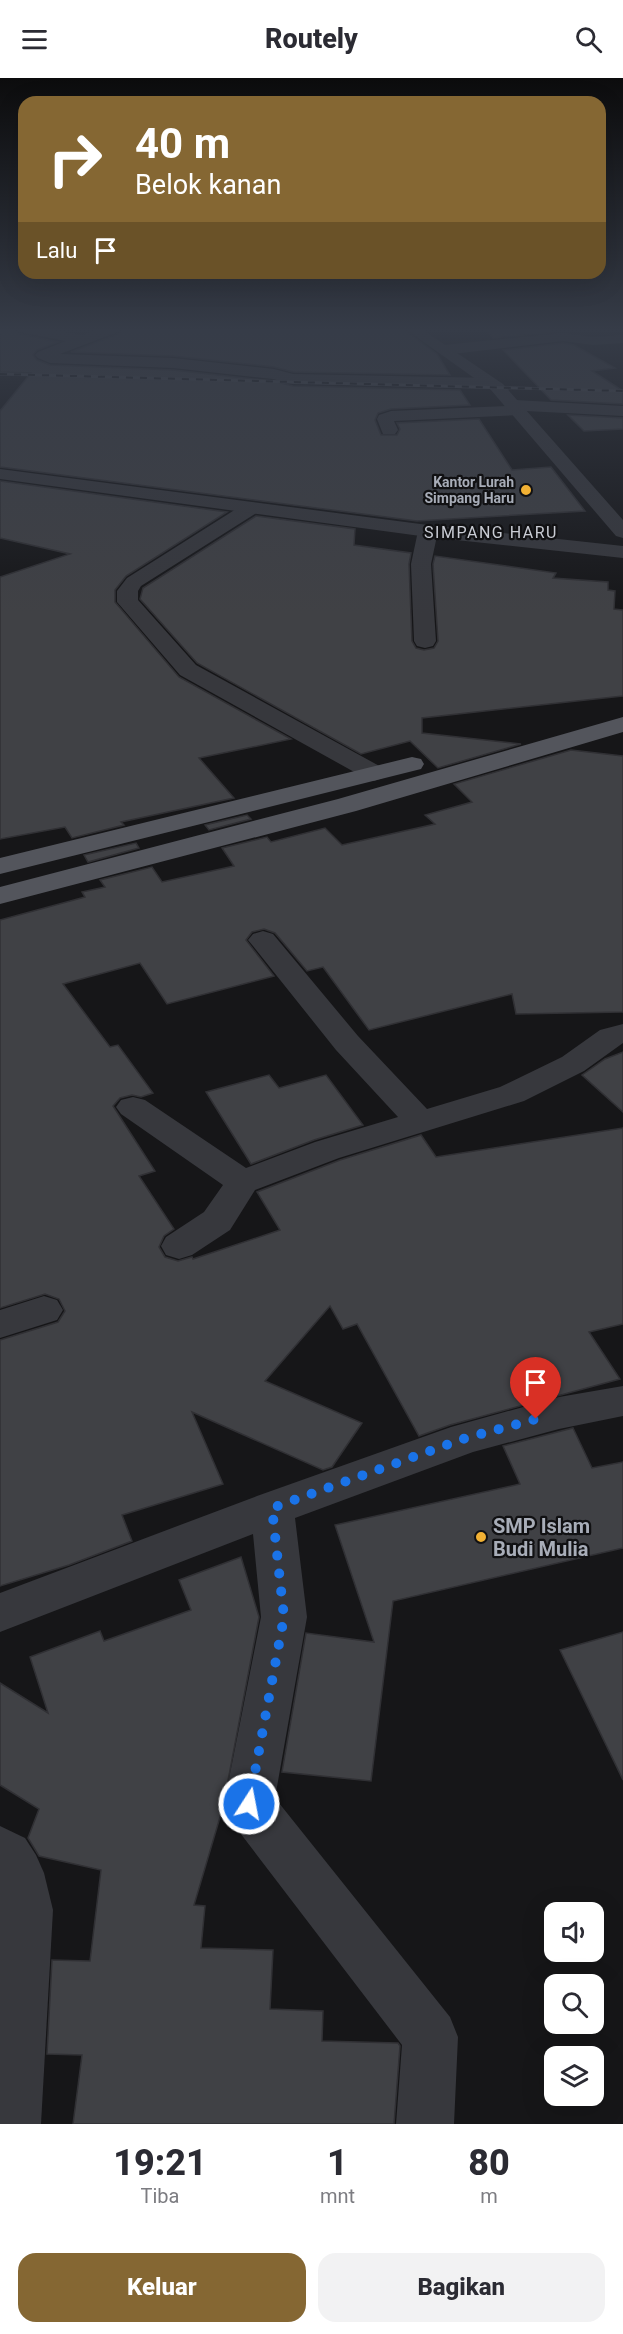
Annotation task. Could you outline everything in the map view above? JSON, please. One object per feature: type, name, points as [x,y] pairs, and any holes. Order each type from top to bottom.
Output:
[{"type":"main road","points":[[0,866],[623,709]]},
{"type":"main road","points":[[0,896],[347,805],[623,724]]},
{"type":"street","points":[[387,423],[389,430]]},
{"type":"street","points":[[530,423],[623,532]]},
{"type":"street","points":[[0,474],[428,531],[623,552]]},
{"type":"street","points":[[251,508],[134,582],[128,588],[126,595],[128,602],[188,670],[374,773]]},
{"type":"street","points":[[425,640],[421,564],[428,531]]},
{"type":"street","points":[[263,940],[347,1043],[420,1121]]},
{"type":"street","points":[[179,1246],[217,1221],[242,1182],[327,1150],[512,1094],[573,1064],[610,1037],[623,1033]]},
{"type":"street","points":[[133,1107],[242,1182]]},
{"type":"street","points":[[0,1324],[44,1310]]},
{"type":"street","points":[[0,1613],[272,1508],[466,1438],[559,1413],[623,1401]]},
{"type":"street","points":[[272,1508],[284,1617],[249,1804],[430,2037],[425,2124]]},
{"type":"street","points":[[0,1851],[7,1856],[18,1873],[27,1910],[12,2124]]},
{"type":"building","points":[[0,423],[376,423],[381,435],[397,435],[400,429],[397,423],[482,423],[512,470],[551,467],[585,511],[417,521],[0,467]]},
{"type":"building","points":[[576,423],[623,423],[623,429],[584,431]]},
{"type":"building","points":[[0,481],[227,512],[126,576],[115,590],[115,602],[179,677],[291,739],[199,758],[234,798],[121,822],[124,825],[72,838],[65,827],[0,839],[0,577],[70,554],[0,538]]},
{"type":"building","points":[[256,516],[355,529],[354,545],[411,553],[409,564],[412,641],[416,648],[424,650],[434,648],[438,641],[433,564],[435,556],[556,573],[553,578],[608,582],[608,590],[615,591],[614,609],[623,610],[623,696],[422,718],[422,733],[521,744],[438,768],[410,741],[361,754],[197,663],[140,599],[143,588]]},
{"type":"building","points":[[571,750],[623,756],[623,1012],[516,1014],[512,994],[369,1030],[323,967],[307,971],[275,933],[264,929],[252,932],[246,940],[274,976],[167,1004],[140,963],[63,984],[110,1047],[118,1045],[153,1093],[141,1097],[132,1095],[120,1098],[113,1106],[155,1171],[139,1176],[174,1229],[164,1236],[159,1247],[165,1257],[178,1261],[192,1257],[193,1259],[280,1230],[257,1192],[340,1160],[421,1135],[436,1157],[623,1128],[623,1324],[589,1332],[620,1379],[450,1425],[419,1436],[357,1324],[343,1329],[330,1306],[265,1381],[362,1423],[332,1467],[323,1470],[192,1412],[223,1484],[122,1515],[132,1541],[69,1565],[0,1586],[0,1340],[58,1322],[65,1311],[59,1299],[45,1294],[0,1308],[0,920],[85,897],[82,892],[105,887],[100,880],[152,867],[162,882],[234,866],[222,848],[267,837],[271,842],[325,828],[342,845],[435,824],[425,815],[472,802],[454,784]]},
{"type":"building","points":[[247,815],[251,819],[209,830],[205,825]]},
{"type":"building","points":[[136,843],[139,848],[88,862],[84,855]]},
{"type":"building","points":[[623,1052],[623,1112],[582,1075],[605,1059]]},
{"type":"building","points":[[269,1075],[279,1088],[326,1075],[363,1125],[314,1140],[251,1164],[206,1092]]},
{"type":"building","points":[[573,1428],[592,1468],[623,1462],[623,1548],[393,1601],[371,1781],[282,1772],[306,1633],[374,1642],[335,1525],[520,1484],[503,1446]]},
{"type":"building","points":[[241,1557],[259,1617],[223,1807],[194,1905],[205,1906],[201,1948],[273,1950],[270,2009],[323,2011],[322,2041],[398,2043],[400,2046],[394,2124],[73,2124],[82,2055],[47,2054],[52,1960],[90,1961],[101,1870],[39,1856],[28,1838],[39,1809],[0,1785],[0,1683],[48,1713],[30,1657],[100,1631],[104,1641],[191,1610],[179,1580]]},
{"type":"building","points":[[623,1632],[623,1780],[560,1650]]},
{"type":"place","name":"Kantor Lurah Simpang Haru","points":[[526,490]]},
{"type":"place","name":"SMP Islam Budi Mulia","points":[[481,1537]]},
{"type":"district","name":"SIMPANG HARU","points":[[491,532]]},
{"type":"route","points":[[249,1804],[284,1617],[272,1508],[466,1438],[536,1419]]}]
